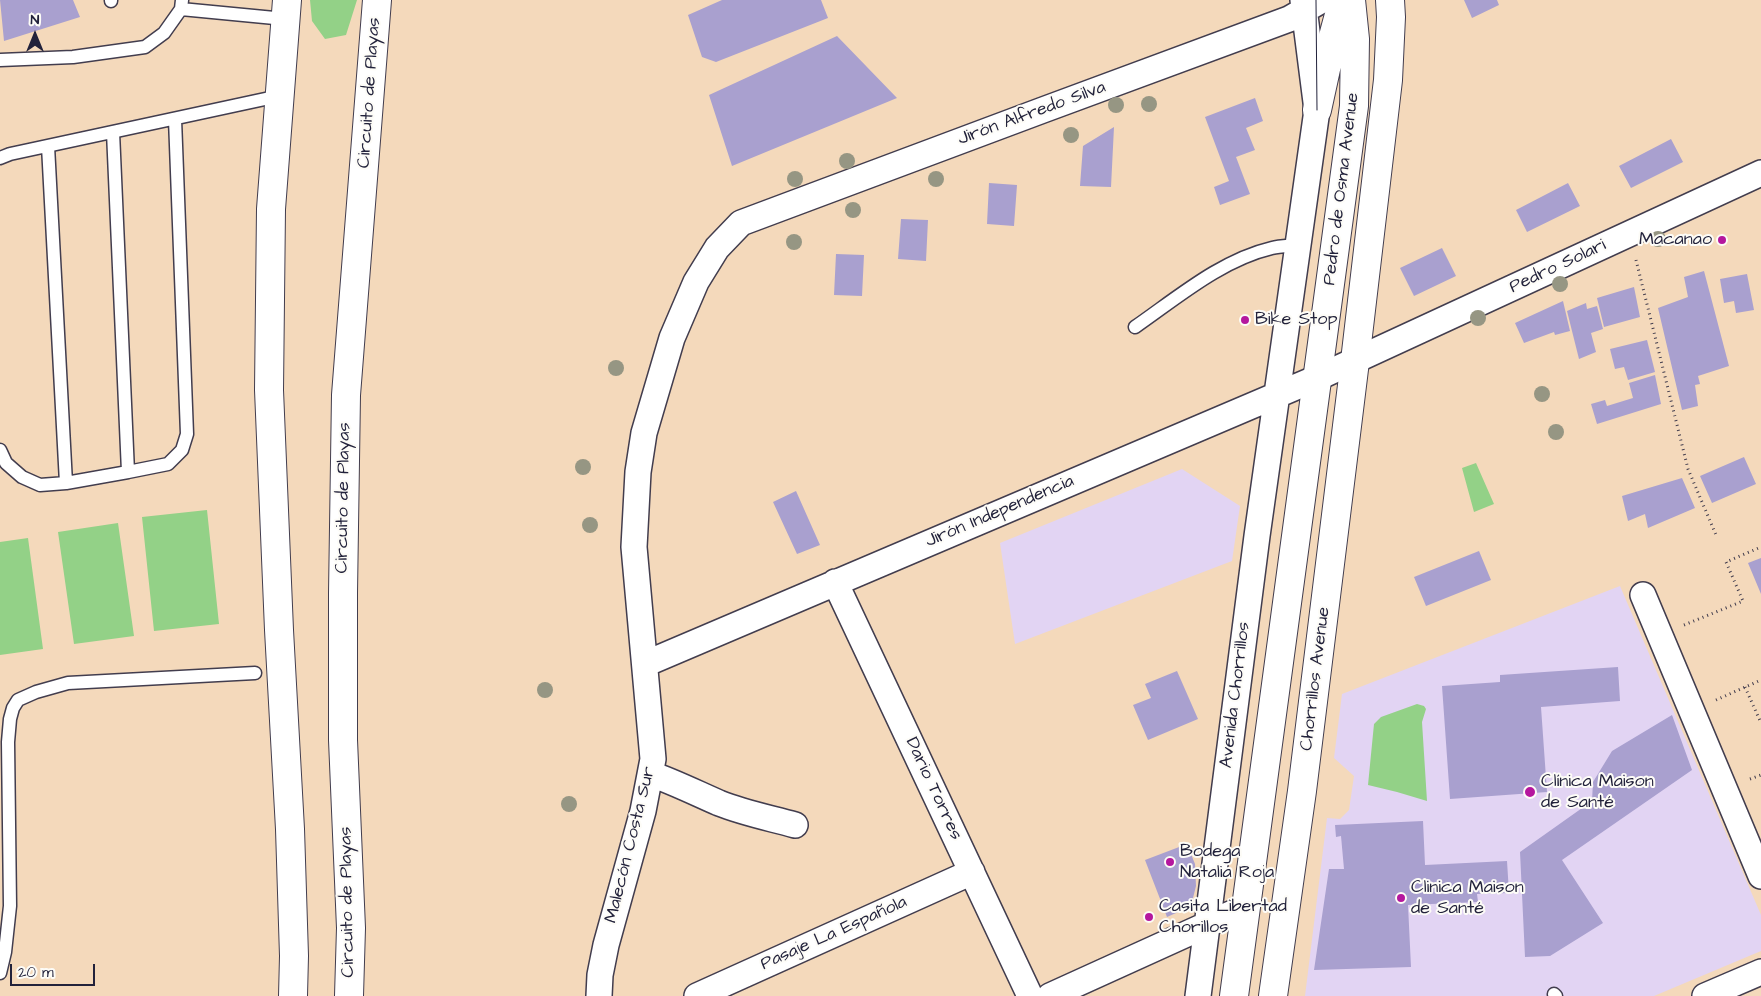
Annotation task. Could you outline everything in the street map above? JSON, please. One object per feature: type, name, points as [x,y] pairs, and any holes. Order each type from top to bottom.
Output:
[{"type":"main road","name":"Circuito de Playas","points":[[349,996],[352,928],[343,740],[346,395],[377,0]]},
{"type":"main road","points":[[1317,110],[1329,52],[1343,0]]},
{"type":"main road","name":"Pedro de Osma Avenue","points":[[1317,378],[1354,106],[1356,39],[1351,0]]},
{"type":"main road","name":"Pedro de Osma Avenue","points":[[1356,361],[1388,80],[1390,0]]},
{"type":"main road","points":[[286,9],[271,209],[269,390],[278,630],[290,829],[294,956],[293,996]]},
{"type":"main road","name":"Chorrillos Avenue","points":[[1273,996],[1302,791],[1356,361]]},
{"type":"main road","points":[[1234,996],[1317,378]]},
{"type":"main road","points":[[1282,636],[1321,642]]},
{"type":"main road","points":[[1262,786],[1302,791]]},
{"type":"street","name":"Pedro de Osma Avenue","points":[[1277,394],[1317,110],[1310,4]]},
{"type":"street","name":"Jirón Alfredo Silva","points":[[741,224],[1289,20],[1310,4]]},
{"type":"street","name":"Pedro Solari","points":[[1356,361],[1761,173]]},
{"type":"street","name":"Malecón Costa Sur","points":[[599,996],[606,944],[643,811],[653,759],[634,547],[638,472],[644,433],[672,338],[696,282],[717,248],[741,224]]},
{"type":"street","name":"Jirón Independencia","points":[[645,664],[1356,361]]},
{"type":"street","name":"Avenida Chorrillos","points":[[1198,996],[1256,536],[1277,394]]},
{"type":"street","name":"Dario Torres","points":[[835,582],[1030,996]]},
{"type":"street","points":[[1643,595],[1761,876]]},
{"type":"street","points":[[651,774],[674,782],[720,803],[795,825]]},
{"type":"street","name":"Pasaje La Española","points":[[697,996],[972,872]]},
{"type":"street","points":[[1050,996],[1246,907]]},
{"type":"street","points":[[1706,996],[1761,972]]},
{"type":"lane","points":[[0,60],[73,57],[145,47],[164,33],[182,5],[286,9]]},
{"type":"lane","points":[[0,158],[10,154],[279,96]]},
{"type":"lane","points":[[0,450],[6,463],[22,477],[40,485],[66,483],[168,464],[182,450],[188,434],[175,119]]},
{"type":"lane","points":[[113,132],[128,472]]},
{"type":"lane","points":[[48,146],[66,483]]},
{"type":"lane","points":[[1135,327],[1199,282],[1235,262],[1271,248],[1298,245]]},
{"type":"lane","points":[[0,973],[5,952],[10,906],[8,742],[10,719],[13,708],[18,700],[36,692],[68,683],[255,672]]},
{"type":"path","points":[[1635,254],[1688,470],[1716,535]]},
{"type":"path","points":[[1679,627],[1742,601],[1726,562],[1761,547]]},
{"type":"path","points":[[1710,702],[1761,680]]},
{"type":"path","points":[[1745,687],[1761,723]]},
{"type":"path","points":[[1756,712],[1761,710]]},
{"type":"shaded area","points":[[1182,469],[1240,506],[1232,561],[1015,644],[1000,543]]},
{"type":"shaded area","name":"Clínica Maison de Santé","points":[[1620,586],[1761,915],[1761,951],[1654,996],[1305,996],[1327,818],[1340,819],[1349,810],[1354,776],[1334,758],[1342,694]]},
{"type":"green space","points":[[310,0],[357,0],[346,35],[325,39],[312,21]]},
{"type":"green space","points":[[1476,463],[1494,504],[1474,512],[1462,468]]},
{"type":"green space","points":[[207,510],[219,624],[154,631],[142,517]]},
{"type":"green space","points":[[118,523],[134,636],[74,644],[58,532]]},
{"type":"green space","points":[[28,538],[43,649],[0,655],[0,542]]},
{"type":"green space","points":[[1417,704],[1424,706],[1426,709],[1422,722],[1427,801],[1368,785],[1374,724],[1381,717]]},
{"type":"building","points":[[0,0],[73,0],[80,17],[4,41]]},
{"type":"building","points":[[722,0],[821,0],[828,18],[716,62],[702,57],[688,15]]},
{"type":"building","points":[[1464,0],[1497,0],[1499,5],[1472,18]]},
{"type":"building","points":[[837,36],[897,98],[732,166],[709,95]]},
{"type":"building","points":[[1255,98],[1263,121],[1246,128],[1255,150],[1236,157],[1250,194],[1220,205],[1214,187],[1229,181],[1205,117]]},
{"type":"building","points":[[1114,127],[1111,187],[1080,186],[1083,146]]},
{"type":"building","points":[[1671,139],[1683,162],[1631,188],[1619,166]]},
{"type":"building","points":[[989,183],[1017,185],[1014,226],[987,224]]},
{"type":"building","points":[[1568,183],[1580,206],[1527,232],[1516,210]]},
{"type":"building","points":[[901,219],[928,220],[926,261],[898,259]]},
{"type":"building","points":[[1442,248],[1456,276],[1414,296],[1400,268]]},
{"type":"building","points":[[836,254],[864,255],[862,296],[834,295]]},
{"type":"building","points":[[1704,271],[1729,366],[1698,376],[1700,384],[1695,385],[1698,406],[1682,410],[1658,308],[1688,297],[1684,277]]},
{"type":"building","points":[[1747,274],[1754,310],[1736,313],[1734,301],[1724,303],[1720,279]]},
{"type":"building","points":[[1634,287],[1640,317],[1604,327],[1597,298]]},
{"type":"building","points":[[1563,301],[1570,331],[1555,335],[1554,332],[1524,343],[1515,323]]},
{"type":"building","points":[[1586,303],[1587,309],[1597,306],[1603,329],[1591,333],[1596,352],[1579,359],[1567,311]]},
{"type":"building","points":[[1647,340],[1655,372],[1628,380],[1624,367],[1615,369],[1610,349]]},
{"type":"building","points":[[1655,375],[1661,404],[1597,424],[1591,404],[1605,400],[1607,406],[1633,398],[1629,383]]},
{"type":"building","points":[[1744,457],[1756,484],[1712,503],[1700,476]]},
{"type":"building","points":[[1682,478],[1695,508],[1648,528],[1645,514],[1628,521],[1622,496]]},
{"type":"building","points":[[796,491],[820,545],[797,554],[773,502]]},
{"type":"building","points":[[1479,551],[1491,580],[1426,606],[1414,577]]},
{"type":"building","points":[[1761,558],[1761,594],[1748,563]]},
{"type":"building","points":[[1618,667],[1620,701],[1541,707],[1547,792],[1450,799],[1442,686],[1500,682],[1500,675]]},
{"type":"building","points":[[1177,671],[1198,719],[1148,740],[1133,705],[1151,698],[1145,684]]},
{"type":"building","points":[[1672,715],[1692,770],[1562,860],[1603,923],[1550,956],[1525,957],[1520,852],[1592,801],[1593,782],[1612,751]]},
{"type":"building","name":"Clinica Maison de Santé","points":[[1423,821],[1425,865],[1507,861],[1509,893],[1477,894],[1478,902],[1408,905],[1411,967],[1314,970],[1329,869],[1344,869],[1341,836],[1336,837],[1335,825]]},
{"type":"building","points":[[1187,844],[1195,864],[1196,886],[1193,898],[1185,909],[1167,917],[1145,860]]},
{"type":"tram line","points":[[1316,0],[1317,110]]},
{"type":"place","name":"Macanao","points":[[1722,240]]},
{"type":"place","name":"Bike Stop","points":[[1245,320]]},
{"type":"place","name":"Clínica Maison de Santé","points":[[1530,792]]},
{"type":"place","name":"Bodega Natalia Roja","points":[[1170,862]]},
{"type":"place","name":"Clinica Maison de Santé","points":[[1401,898]]},
{"type":"place","name":"Casita Libertad Chorillos","points":[[1149,917]]}]
